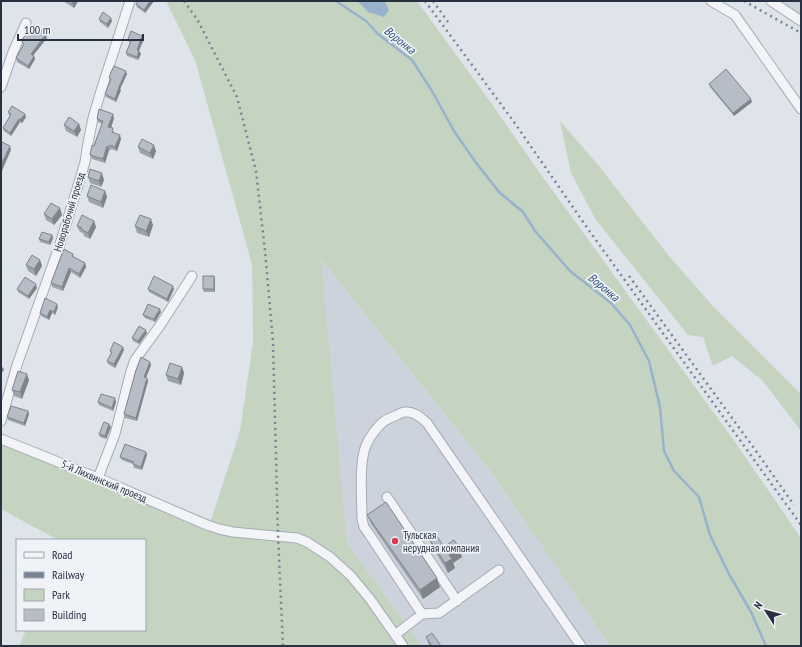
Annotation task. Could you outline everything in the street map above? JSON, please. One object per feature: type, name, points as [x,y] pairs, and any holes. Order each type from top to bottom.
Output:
[{"type":"street","name":"Новорабочий проезд","points":[[1,421],[17,365],[67,223],[82,174],[97,106],[130,1]]},
{"type":"street","points":[[711,1],[735,15],[801,108]]},
{"type":"street","points":[[770,1],[801,21]]},
{"type":"street","points":[[1,87],[13,52],[26,23]]},
{"type":"street","points":[[98,478],[115,434],[131,371],[136,360],[160,328],[192,276]]},
{"type":"street","points":[[422,614],[369,534],[362,519],[362,463],[366,447],[374,433],[383,422],[404,412],[416,415],[427,423],[581,646]]},
{"type":"street","name":"5-й Лихвинский проезд","points":[[1,439],[98,478],[207,525],[233,532],[297,538],[307,542],[330,557],[348,572],[370,599],[403,646]]},
{"type":"street","points":[[387,497],[457,601]]},
{"type":"street","points":[[395,635],[422,614],[439,613],[499,570]]},
{"type":"shaded area","points":[[765,1],[801,1],[801,26],[780,10]]},
{"type":"shaded area","points":[[320,258],[494,476],[610,646],[422,646],[347,543]]},
{"type":"green space","points":[[166,1],[357,1],[368,12],[389,10],[385,1],[417,1],[735,442],[801,538],[801,646],[610,646],[494,476],[321,259],[347,543],[422,646],[19,646],[26,631],[146,631],[146,539],[56,539],[1,509],[1,437],[211,520],[240,431],[253,342],[252,264],[195,60]]},
{"type":"green space","points":[[560,121],[599,166],[669,256],[712,305],[801,394],[801,431],[763,381],[732,356],[713,366],[703,337],[688,335],[596,220],[571,173]]},
{"type":"water","points":[[357,1],[385,1],[389,10],[384,17],[368,12]]},
{"type":"building","points":[[138,1],[150,1],[144,10],[136,4]]},
{"type":"building","points":[[103,12],[111,18],[107,24],[99,19]]},
{"type":"building","points":[[34,25],[46,34],[31,54],[34,56],[28,66],[16,58],[24,44],[22,42],[23,38]]},
{"type":"building","points":[[131,31],[142,36],[137,50],[139,51],[137,57],[126,53],[131,41],[128,39]]},
{"type":"building","points":[[114,66],[126,71],[115,99],[105,94]]},
{"type":"building","points":[[726,69],[751,99],[733,113],[709,84]]},
{"type":"building","points":[[12,106],[25,114],[20,120],[19,119],[10,133],[3,128],[11,114],[8,112]]},
{"type":"building","points":[[99,109],[113,114],[108,127],[113,128],[112,132],[120,135],[115,147],[110,145],[109,147],[107,146],[103,159],[90,155],[92,145],[94,146],[103,121],[97,119]]},
{"type":"building","points":[[69,117],[79,124],[74,131],[64,125]]},
{"type":"building","points":[[142,139],[154,145],[150,153],[138,147]]},
{"type":"building","points":[[2,142],[10,146],[1,165],[1,145]]},
{"type":"building","points":[[90,169],[102,173],[99,181],[88,177]]},
{"type":"building","points":[[91,185],[105,191],[101,202],[87,196]]},
{"type":"building","points":[[51,203],[60,208],[52,219],[44,214]]},
{"type":"building","points":[[82,215],[94,221],[88,233],[77,226]]},
{"type":"building","points":[[140,215],[151,219],[146,231],[135,226]]},
{"type":"building","points":[[42,232],[52,235],[49,242],[39,239]]},
{"type":"building","points":[[64,249],[73,254],[72,256],[85,263],[79,274],[69,268],[62,287],[51,283]]},
{"type":"building","points":[[32,255],[40,260],[34,269],[26,265]]},
{"type":"building","points":[[154,276],[173,286],[167,299],[148,289]]},
{"type":"building","points":[[203,276],[214,276],[214,289],[203,289]]},
{"type":"building","points":[[25,277],[36,284],[28,296],[17,289]]},
{"type":"building","points":[[45,298],[57,304],[54,312],[50,310],[47,317],[40,313]]},
{"type":"building","points":[[148,304],[160,309],[154,319],[143,315]]},
{"type":"building","points":[[139,326],[146,330],[138,341],[132,338]]},
{"type":"building","points":[[114,342],[123,347],[114,364],[107,361],[112,352],[110,351]]},
{"type":"building","points":[[141,357],[150,362],[144,377],[147,378],[136,418],[124,414]]},
{"type":"building","points":[[170,363],[182,367],[178,379],[166,375]]},
{"type":"building","points":[[18,371],[27,374],[20,392],[12,390]]},
{"type":"building","points":[[101,394],[115,398],[112,408],[98,402]]},
{"type":"building","points":[[11,406],[28,411],[24,423],[7,417]]},
{"type":"building","points":[[104,422],[109,424],[105,436],[99,434]]},
{"type":"building","points":[[125,444],[146,452],[141,467],[133,464],[134,462],[120,457]]},
{"type":"building","points":[[386,502],[437,578],[420,590],[367,515]]},
{"type":"building","points":[[436,535],[444,547],[454,540],[459,548],[449,555],[452,559],[445,563],[429,539]]},
{"type":"building","points":[[432,633],[441,646],[432,646],[426,637]]},
{"type":"waterway","name":"Воронка","points":[[336,1],[366,21],[378,34],[412,60],[432,91],[454,131],[499,192],[523,212],[535,231],[570,271],[611,303],[630,325],[649,361],[660,407],[664,451],[674,471],[699,497],[710,535],[729,574],[751,612],[766,646]]},
{"type":"railway","points":[[184,1],[197,19],[237,97],[256,171],[273,342],[278,535],[283,646]]},
{"type":"railway","points":[[425,1],[514,122],[588,229],[801,525]]},
{"type":"railway","points":[[433,1],[448,22]]},
{"type":"railway","points":[[744,1],[801,33]]},
{"type":"railway","points":[[629,276],[794,505]]},
{"type":"place","name":"Тульская нерудная компания","points":[[395,541]]}]
